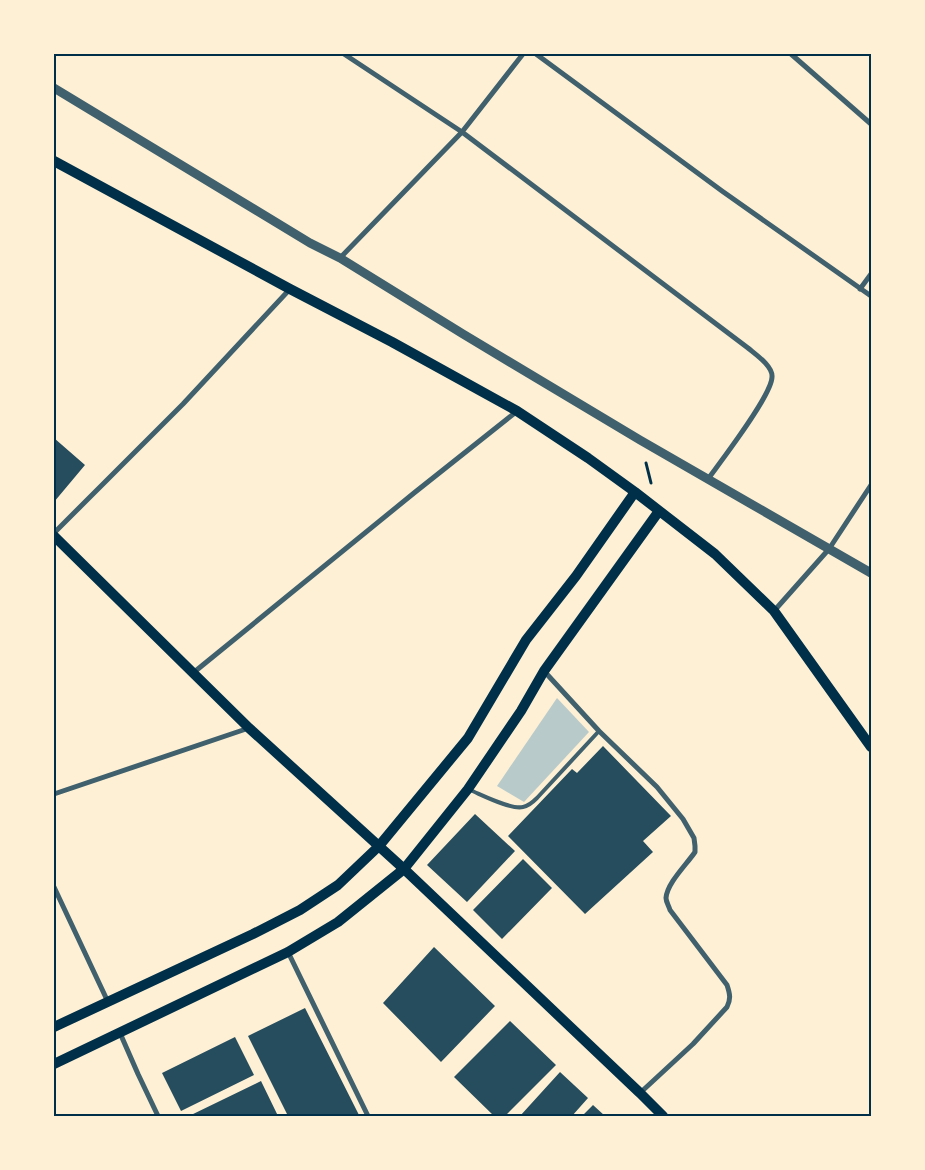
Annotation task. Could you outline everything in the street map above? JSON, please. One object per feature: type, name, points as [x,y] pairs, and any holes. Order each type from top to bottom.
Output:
[{"type":"main road","points":[[54,161],[517,411],[588,458],[715,554],[774,611],[871,747]]},
{"type":"main road","points":[[54,1028],[253,934],[300,910],[338,885],[379,846],[468,738],[526,640],[576,576],[635,492]]},
{"type":"main road","points":[[54,1064],[288,952],[338,922],[404,869],[468,789],[521,711],[544,671],[658,510]]},
{"type":"main road","points":[[54,534],[249,728],[404,869],[663,1116]]},
{"type":"street","points":[[344,54],[462,132],[748,348],[771,370],[772,377],[767,391],[751,418],[708,479]]},
{"type":"street","points":[[340,258],[462,132],[523,54]]},
{"type":"street","points":[[536,54],[722,191],[871,296]]},
{"type":"street","points":[[791,54],[871,124]]},
{"type":"street","points":[[54,88],[302,238],[340,258],[640,440],[871,573]]},
{"type":"street","points":[[860,289],[871,274]]},
{"type":"street","points":[[54,534],[183,404],[290,289]]},
{"type":"street","points":[[193,673],[517,411]]},
{"type":"street","points":[[774,611],[830,549],[871,485]]},
{"type":"street","points":[[544,671],[599,731],[657,787],[683,819],[694,838],[696,846],[694,852],[670,886],[666,901],[670,910],[728,985],[731,996],[727,1007],[693,1044],[640,1093]]},
{"type":"street","points":[[54,794],[249,728]]},
{"type":"street","points":[[54,888],[108,1002]]},
{"type":"street","points":[[288,952],[368,1116]]},
{"type":"street","points":[[120,1032],[158,1116]]},
{"type":"lane","points":[[468,789],[513,807],[522,808],[537,798],[599,731]]},
{"type":"path","points":[[640,440],[658,510]]},
{"type":"shaded area","points":[[557,698],[589,732],[524,802],[497,786]]},
{"type":"building","points":[[54,438],[85,465],[54,502]]},
{"type":"building","points":[[603,746],[671,816],[643,841],[653,852],[585,914],[508,836],[572,769],[577,773]]},
{"type":"building","points":[[475,814],[515,851],[467,902],[427,865]]},
{"type":"building","points":[[523,859],[552,888],[502,939],[473,910]]},
{"type":"building","points":[[434,947],[495,1006],[441,1062],[383,1003]]},
{"type":"building","points":[[305,1008],[359,1115],[357,1116],[288,1116],[248,1036]]},
{"type":"building","points":[[510,1021],[556,1065],[505,1116],[494,1116],[454,1077]]},
{"type":"building","points":[[235,1037],[254,1075],[181,1111],[162,1073]]},
{"type":"building","points":[[560,1072],[588,1098],[572,1116],[520,1116]]},
{"type":"building","points":[[261,1081],[278,1116],[189,1116]]},
{"type":"building","points":[[593,1105],[605,1116],[582,1116]]}]
